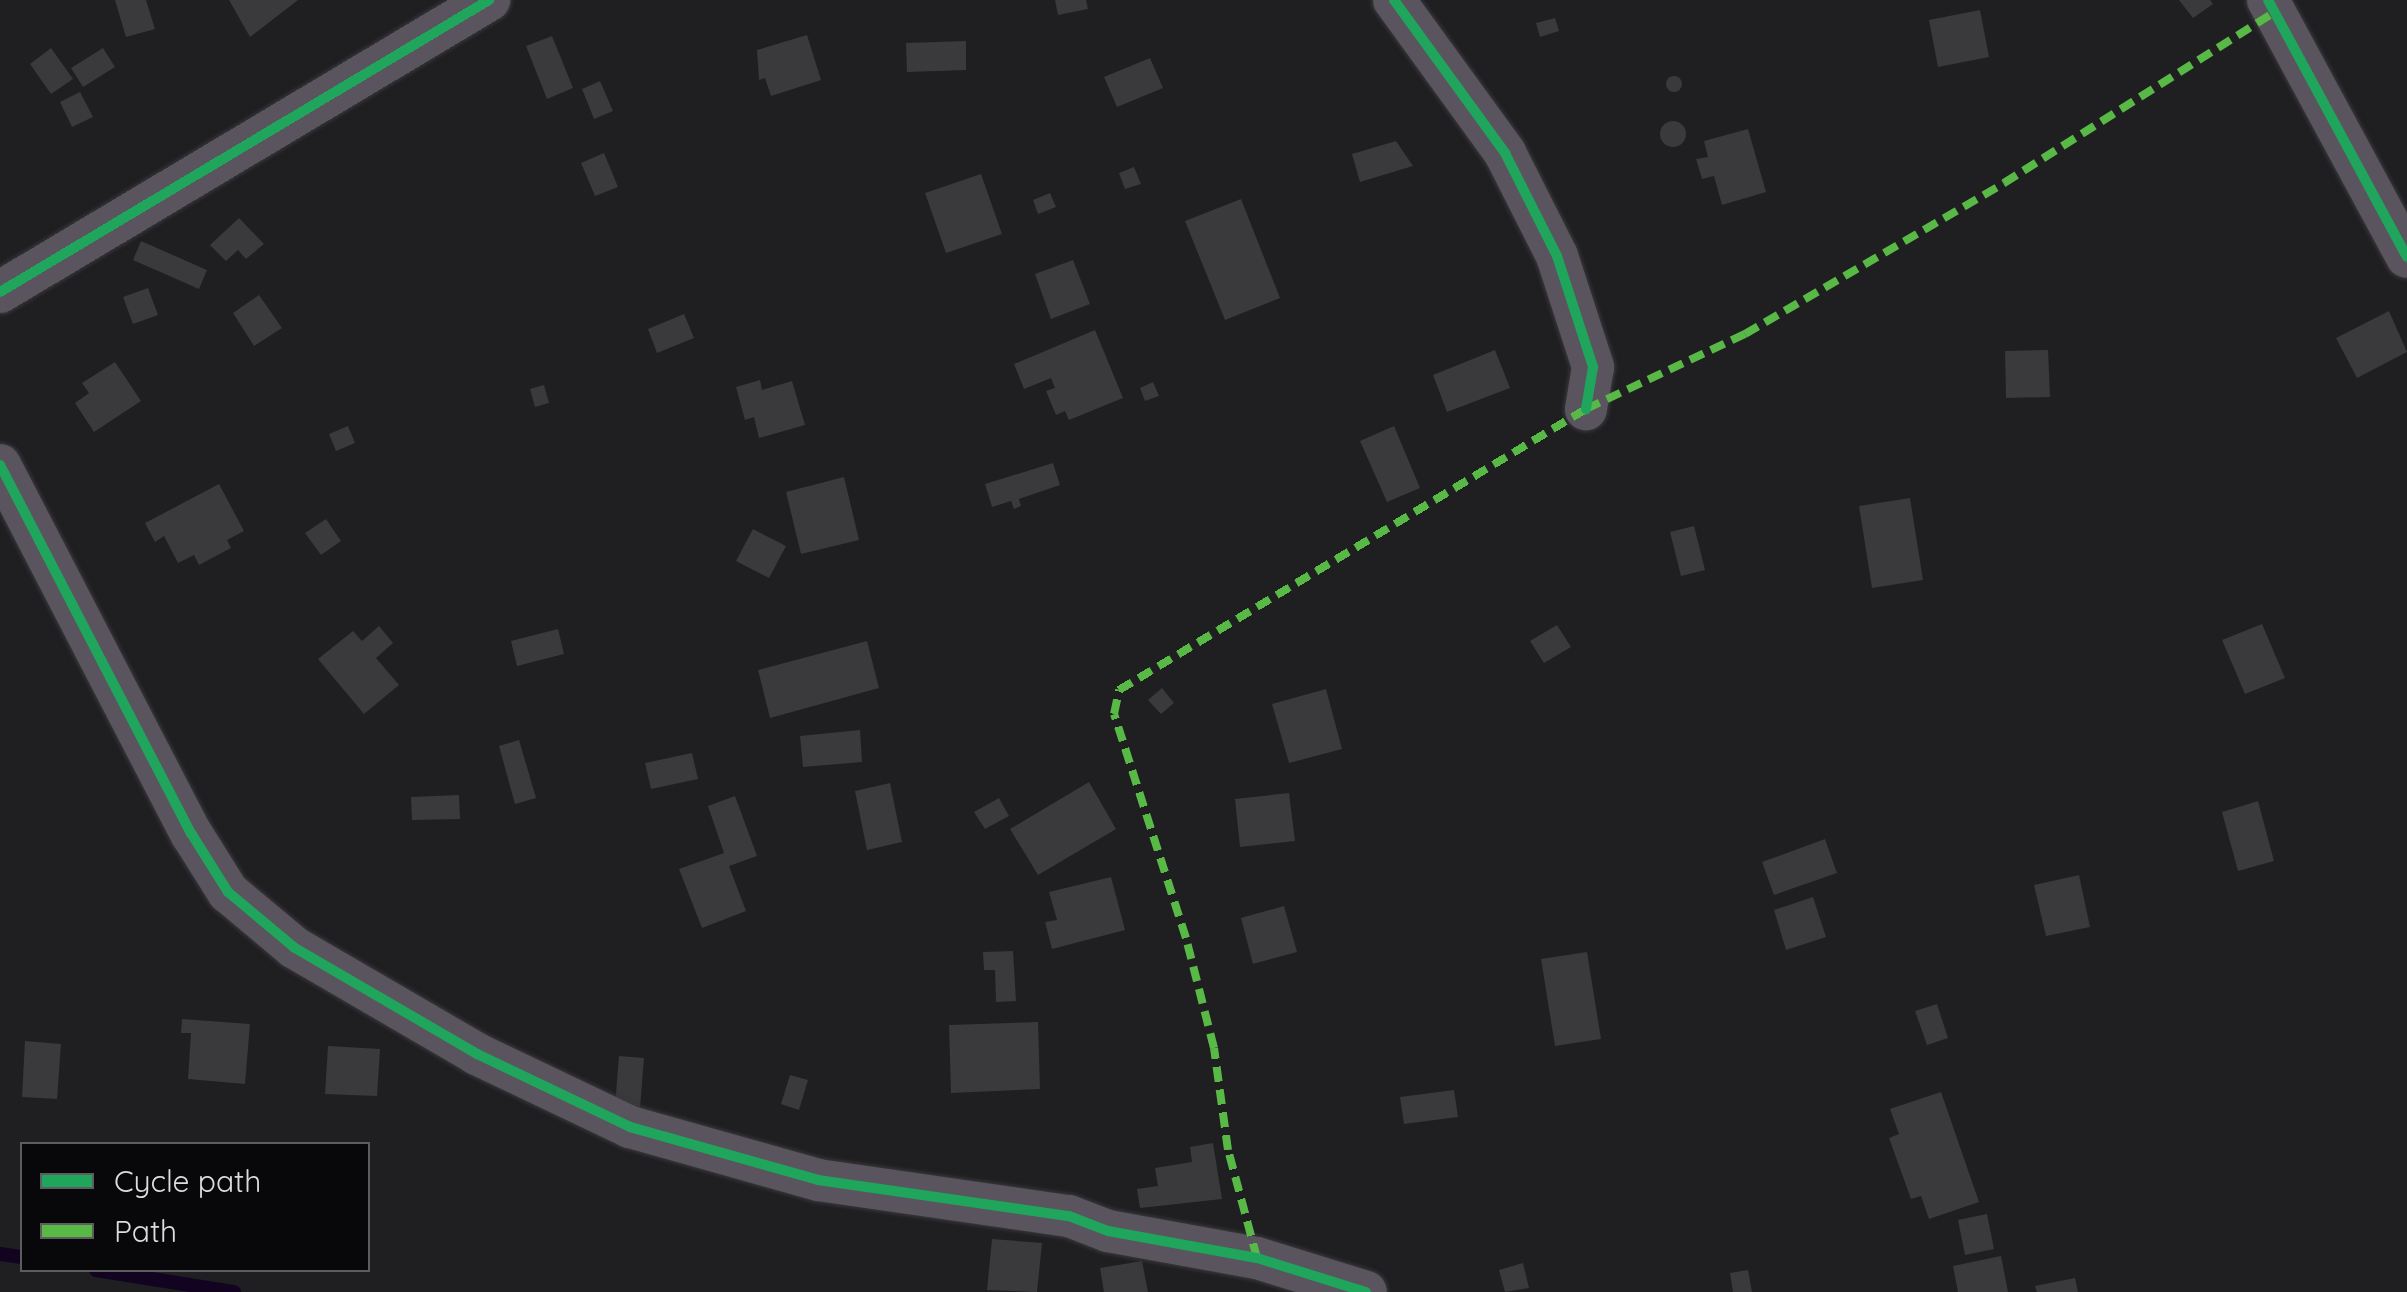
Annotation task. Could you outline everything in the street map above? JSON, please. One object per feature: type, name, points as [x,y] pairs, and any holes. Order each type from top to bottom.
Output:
[{"type":"street","points":[[0,292],[489,0]]},
{"type":"street","points":[[1394,0],[1505,153],[1556,256],[1593,367],[1586,410]]},
{"type":"street","points":[[2282,4],[2407,257]]},
{"type":"street","points":[[0,465],[192,833],[228,892],[295,948],[477,1054],[630,1127],[818,1180],[1068,1216],[1108,1231],[1257,1258],[1366,1292]]},
{"type":"building","points":[[115,0],[146,0],[155,29],[126,37]]},
{"type":"building","points":[[229,0],[298,0],[250,37]]},
{"type":"building","points":[[1055,0],[1086,0],[1088,9],[1058,15]]},
{"type":"building","points":[[2179,0],[2210,0],[2213,4],[2193,18]]},
{"type":"building","points":[[1980,10],[1989,57],[1938,67],[1929,20]]},
{"type":"building","points":[[1555,18],[1559,31],[1540,37],[1536,23]]},
{"type":"building","points":[[807,35],[821,80],[771,96],[765,78],[759,80],[757,50]]},
{"type":"building","points":[[552,36],[573,88],[547,99],[526,46]]},
{"type":"building","points":[[966,41],[966,70],[907,72],[906,43]]},
{"type":"building","points":[[51,48],[73,79],[51,94],[30,64]]},
{"type":"building","points":[[103,48],[115,67],[83,87],[71,68]]},
{"type":"building","points":[[1150,58],[1163,88],[1117,107],[1104,77]]},
{"type":"building","points":[[1674,76],[1682,84],[1674,92],[1666,84]]},
{"type":"building","points":[[600,81],[613,111],[594,119],[582,89]]},
{"type":"building","points":[[80,92],[93,117],[72,127],[60,102]]},
{"type":"building","points":[[1673,121],[1682,125],[1686,134],[1682,143],[1673,147],[1664,143],[1660,134],[1664,125]]},
{"type":"building","points":[[1748,129],[1766,192],[1722,205],[1714,176],[1702,179],[1696,159],[1708,157],[1704,141]]},
{"type":"building","points":[[1396,141],[1413,166],[1360,182],[1352,154]]},
{"type":"building","points":[[604,153],[618,187],[595,196],[581,163]]},
{"type":"building","points":[[1134,167],[1141,184],[1125,189],[1119,173]]},
{"type":"building","points":[[981,174],[1002,234],[946,253],[925,193]]},
{"type":"building","points":[[1050,193],[1056,207],[1038,214],[1033,200]]},
{"type":"building","points":[[1241,199],[1280,298],[1225,320],[1185,221]]},
{"type":"building","points":[[239,218],[264,244],[246,259],[238,250],[226,261],[210,245]]},
{"type":"building","points":[[141,241],[207,270],[199,289],[133,260]]},
{"type":"building","points":[[1073,260],[1090,304],[1051,319],[1035,274]]},
{"type":"building","points":[[148,288],[158,315],[133,324],[123,297]]},
{"type":"building","points":[[259,295],[282,328],[254,346],[233,313]]},
{"type":"building","points":[[2389,311],[2407,352],[2357,378],[2336,338]]},
{"type":"building","points":[[684,314],[694,338],[657,353],[648,329]]},
{"type":"building","points":[[1095,330],[1123,398],[1069,420],[1065,411],[1056,415],[1046,391],[1055,388],[1051,378],[1024,389],[1014,364]]},
{"type":"building","points":[[1495,350],[1510,388],[1447,412],[1433,375]]},
{"type":"building","points":[[2048,350],[2050,397],[2006,398],[2005,351]]},
{"type":"building","points":[[115,362],[141,401],[94,432],[75,403],[89,393],[82,383]]},
{"type":"building","points":[[760,380],[762,390],[792,381],[805,425],[759,438],[754,417],[745,420],[736,387]]},
{"type":"building","points":[[1153,382],[1159,396],[1145,401],[1140,388]]},
{"type":"building","points":[[544,385],[549,403],[535,407],[530,389]]},
{"type":"building","points":[[348,426],[355,443],[336,451],[329,434]]},
{"type":"building","points":[[1394,426],[1420,488],[1387,502],[1360,441]]},
{"type":"building","points":[[1053,463],[1060,485],[1019,499],[1021,506],[1014,509],[1011,501],[992,507],[985,484]]},
{"type":"building","points":[[844,477],[859,540],[801,554],[786,492]]},
{"type":"building","points":[[219,484],[244,531],[227,540],[231,548],[199,565],[194,555],[178,563],[164,536],[155,542],[145,523]]},
{"type":"building","points":[[1910,498],[1923,580],[1872,588],[1859,506]]},
{"type":"building","points":[[326,519],[341,541],[321,555],[305,533]]},
{"type":"building","points":[[1694,526],[1705,570],[1681,576],[1670,532]]},
{"type":"building","points":[[753,529],[786,546],[769,578],[736,561]]},
{"type":"building","points":[[2262,624],[2285,678],[2245,694],[2222,640]]},
{"type":"building","points":[[1557,625],[1571,647],[1544,663],[1530,641]]},
{"type":"building","points":[[379,626],[393,643],[376,658],[399,685],[364,714],[318,659],[353,631],[362,641]]},
{"type":"building","points":[[558,629],[564,654],[517,666],[511,641]]},
{"type":"building","points":[[867,641],[879,688],[770,718],[758,670]]},
{"type":"building","points":[[1162,688],[1174,703],[1161,714],[1148,700]]},
{"type":"building","points":[[1326,689],[1342,749],[1289,763],[1272,704]]},
{"type":"building","points":[[860,730],[862,762],[803,767],[800,736]]},
{"type":"building","points":[[519,740],[536,798],[515,804],[499,746]]},
{"type":"building","points":[[692,753],[698,779],[651,789],[645,763]]},
{"type":"building","points":[[1089,782],[1116,829],[1038,875],[1010,829]]},
{"type":"building","points":[[890,783],[902,842],[867,850],[855,791]]},
{"type":"building","points":[[1289,793],[1295,841],[1240,847],[1235,799]]},
{"type":"building","points":[[459,795],[460,819],[412,820],[411,797]]},
{"type":"building","points":[[735,796],[757,856],[729,866],[746,911],[702,928],[679,869],[724,853],[708,806]]},
{"type":"building","points":[[999,798],[1009,816],[985,829],[974,812]]},
{"type":"building","points":[[2258,801],[2274,861],[2238,871],[2222,812]]},
{"type":"building","points":[[1825,839],[1837,873],[1774,895],[1762,862]]},
{"type":"building","points":[[2079,875],[2090,927],[2046,936],[2034,885]]},
{"type":"building","points":[[1111,877],[1125,930],[1052,949],[1045,922],[1057,920],[1049,892]]},
{"type":"building","points":[[1813,897],[1826,937],[1786,950],[1774,910]]},
{"type":"building","points":[[1284,906],[1297,952],[1253,964],[1241,918]]},
{"type":"building","points":[[1013,951],[1016,1001],[996,1002],[995,970],[984,970],[983,952]]},
{"type":"building","points":[[1587,952],[1601,1039],[1555,1046],[1541,959]]},
{"type":"building","points":[[1937,1004],[1948,1038],[1927,1045],[1915,1011]]},
{"type":"building","points":[[182,1019],[250,1024],[245,1084],[188,1079],[191,1033],[181,1033]]},
{"type":"building","points":[[1038,1022],[1040,1089],[951,1093],[949,1025]]},
{"type":"building","points":[[25,1041],[61,1044],[57,1099],[22,1097]]},
{"type":"building","points":[[328,1046],[380,1049],[377,1096],[325,1094]]},
{"type":"building","points":[[619,1056],[644,1058],[640,1108],[615,1106]]},
{"type":"building","points":[[790,1075],[808,1080],[799,1110],[781,1104]]},
{"type":"building","points":[[1454,1090],[1458,1117],[1404,1124],[1400,1097]]},
{"type":"building","points":[[1941,1092],[1979,1202],[1929,1219],[1921,1196],[1911,1199],[1889,1138],[1899,1134],[1890,1109]]},
{"type":"building","points":[[1213,1143],[1222,1199],[1140,1208],[1137,1189],[1158,1186],[1155,1168],[1192,1162],[1190,1147]]},
{"type":"building","points":[[1987,1214],[1994,1249],[1965,1255],[1958,1220]]},
{"type":"building","points":[[992,1239],[1042,1243],[1037,1292],[987,1290]]},
{"type":"building","points":[[2001,1256],[2008,1292],[1958,1292],[1953,1266]]},
{"type":"building","points":[[1142,1261],[1148,1292],[1104,1292],[1100,1268]]},
{"type":"building","points":[[1523,1263],[1529,1288],[1505,1292],[1499,1270]]},
{"type":"building","points":[[1748,1270],[1752,1292],[1733,1292],[1730,1273]]},
{"type":"building","points":[[2075,1278],[2078,1292],[2037,1292],[2035,1286]]},
{"type":"waterway","points":[[0,1254],[20,1257]]},
{"type":"waterway","points":[[109,1272],[234,1292]]},
{"type":"marked path","points":[[1257,1258],[1228,1150],[1214,1048],[1186,938],[1114,714],[1119,690],[1586,409],[1745,334],[2004,183],[2275,12]]},
{"type":"cycle path","points":[[0,292],[489,0]]},
{"type":"cycle path","points":[[1394,0],[1505,153],[1557,256],[1593,367],[1586,409]]},
{"type":"cycle path","points":[[2268,0],[2407,257]]},
{"type":"cycle path","points":[[0,465],[191,833],[228,892],[295,948],[477,1054],[630,1127],[818,1180],[1069,1216],[1108,1231],[1257,1258],[1366,1292]]}]
